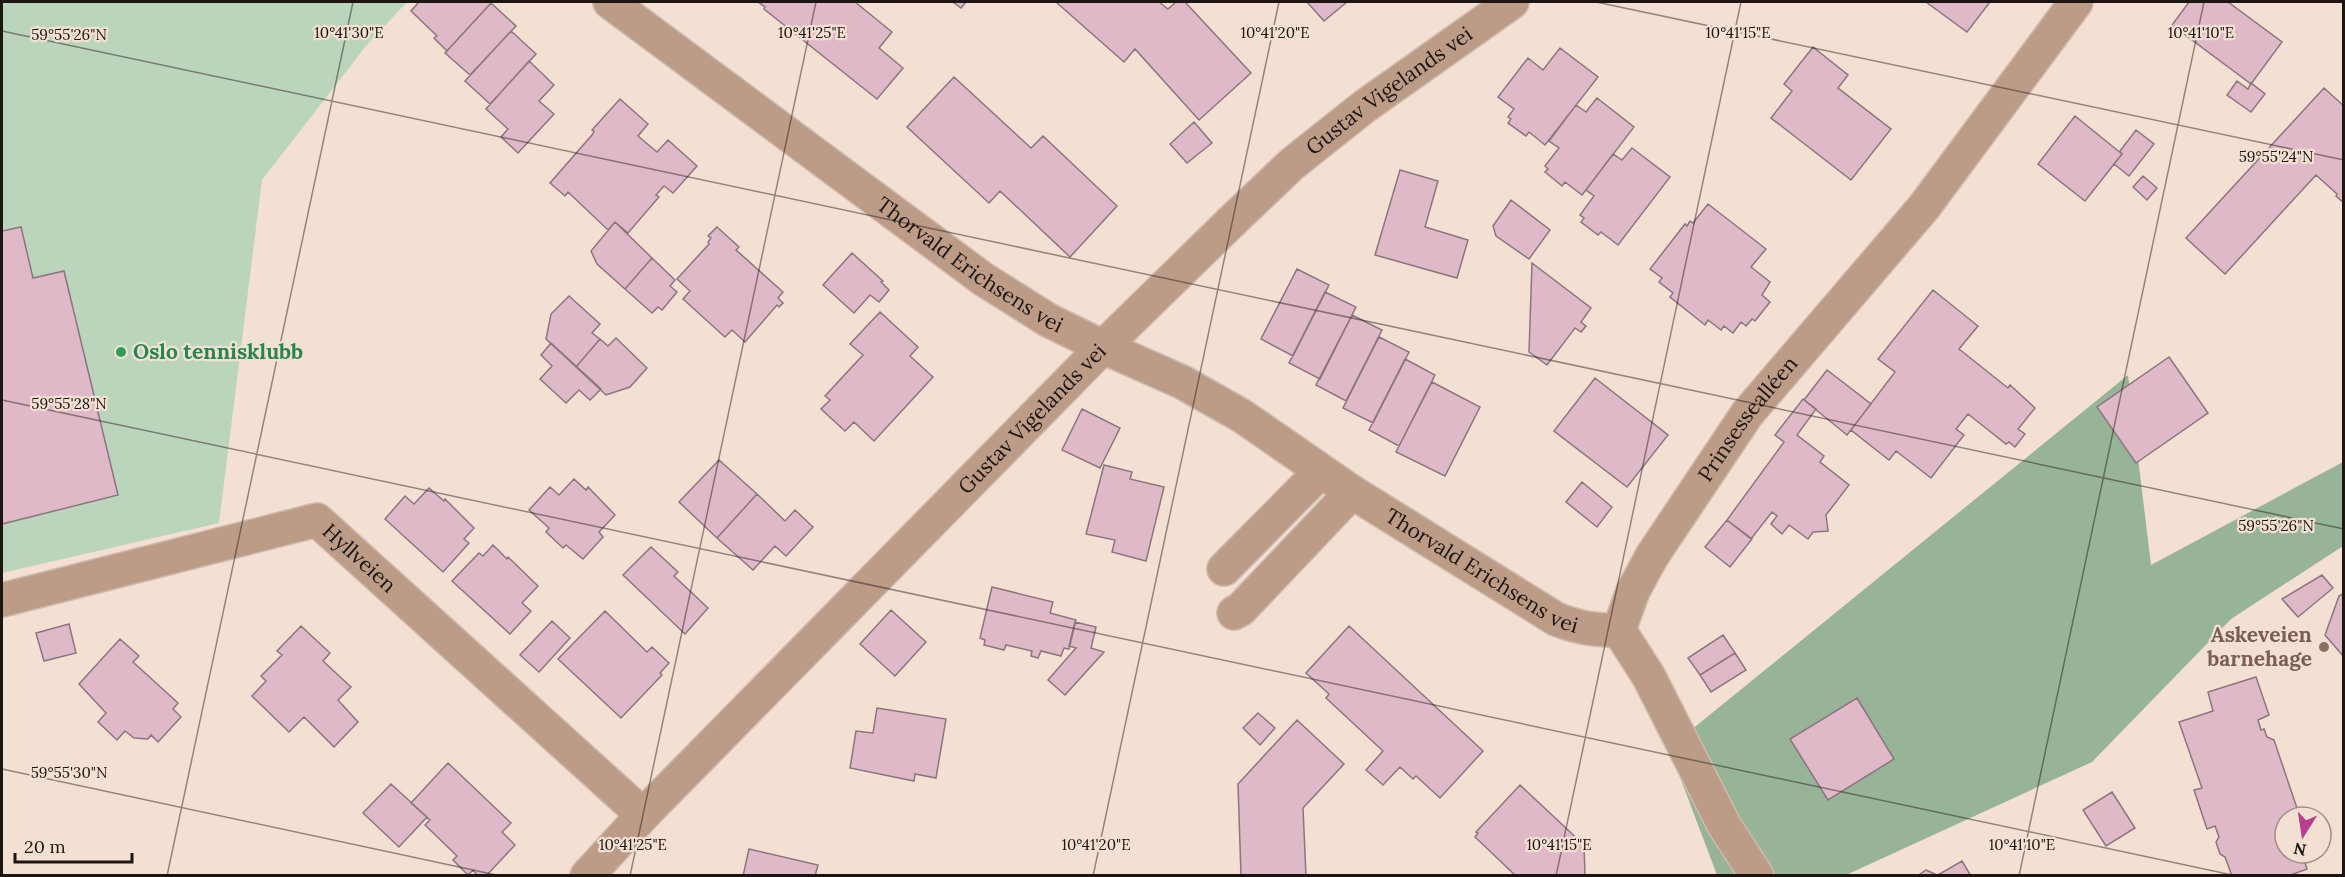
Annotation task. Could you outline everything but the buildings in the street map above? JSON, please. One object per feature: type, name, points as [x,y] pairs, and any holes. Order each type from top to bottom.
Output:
[{"type":"street","name":"Thorvald Erichsens vei","points":[[610,2],[983,279],[1048,320],[1182,382],[1222,405],[1352,492],[1556,619],[1577,628],[1598,631],[1619,630]]},
{"type":"street","name":"Gustav Vigelands vei","points":[[587,876],[643,815],[1213,238],[1292,164],[1365,106],[1512,2]]},
{"type":"street","name":"Prinsessealléen","points":[[1619,630],[1633,591],[1652,556],[1747,414],[1924,207],[2076,2]]},
{"type":"street","points":[[1224,569],[1321,471]]},
{"type":"street","points":[[1234,613],[1241,609],[1352,492]]},
{"type":"street","name":"Hyllveien","points":[[2,600],[317,520],[643,815]]},
{"type":"street","points":[[1619,630],[1650,677],[1724,825],[1756,876]]},
{"type":"green space","name":"Oslo tennisklubb","points":[[2,2],[407,2],[366,46],[262,180],[219,523],[2,573]]},
{"type":"green space","points":[[2128,375],[2151,565],[2343,462],[2343,546],[2231,619],[2092,762],[1846,875],[1717,875],[1669,748]]},
{"type":"place","name":"Oslo tennisklubb","points":[[121,352]]},
{"type":"place","name":"Askeveien barnehage","points":[[2324,647]]}]
